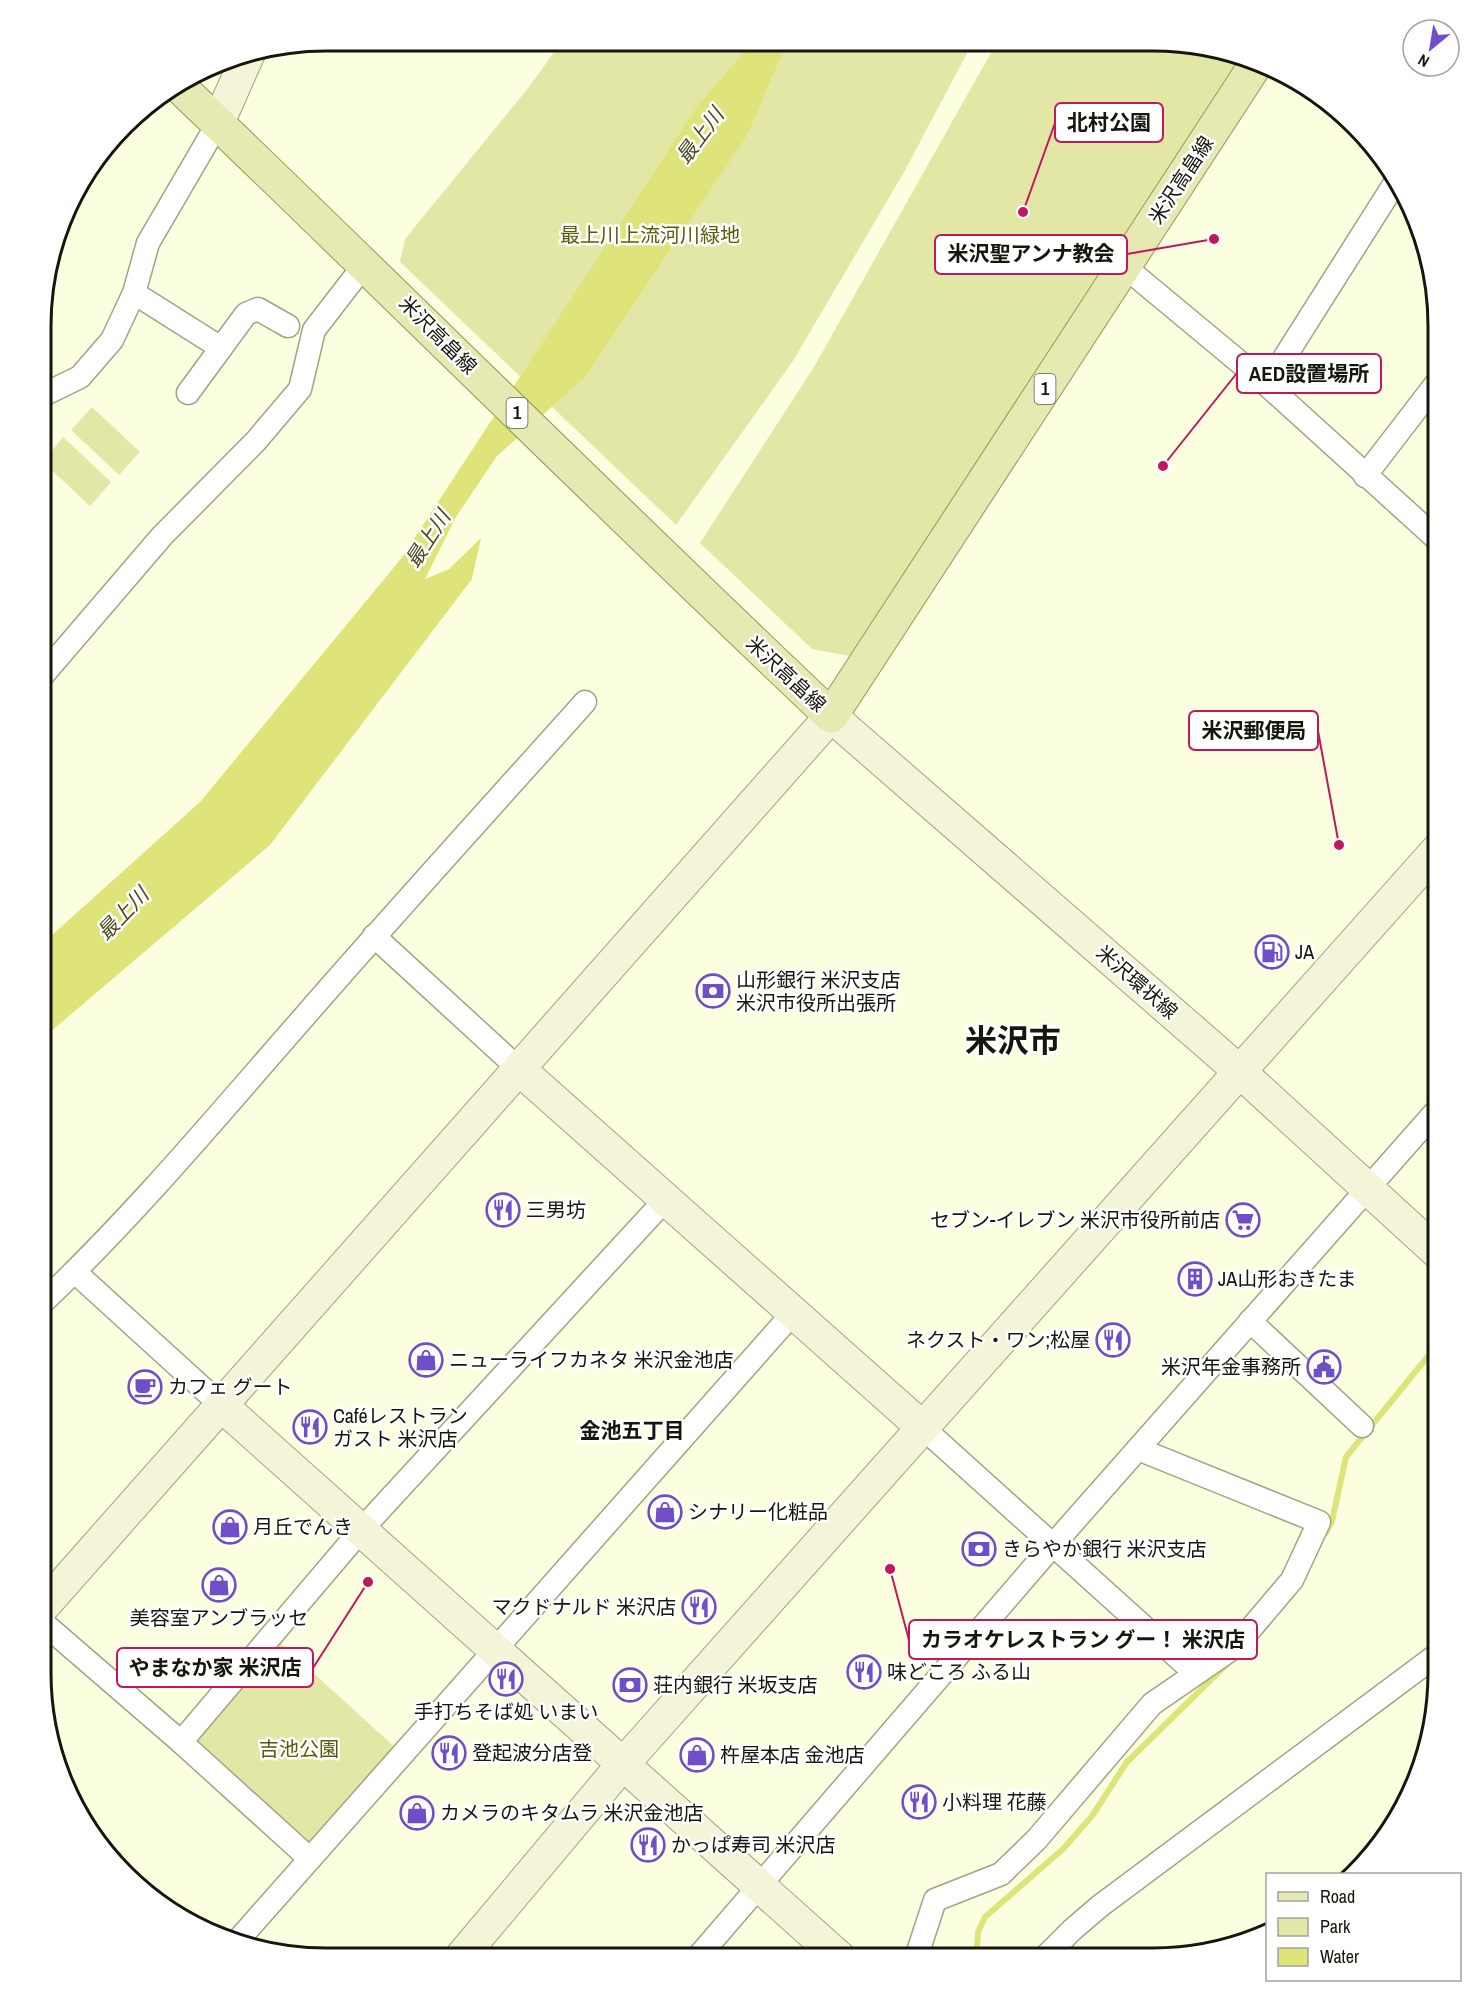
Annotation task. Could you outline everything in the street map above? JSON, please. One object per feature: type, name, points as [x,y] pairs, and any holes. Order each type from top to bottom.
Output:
[{"type":"main road","name":"米沢高畠線","points":[[184,91],[375,274],[649,544],[831,717],[1252,70]]},
{"type":"street","points":[[51,391],[80,377],[112,340],[134,293],[148,243],[218,123],[244,64]]},
{"type":"street","points":[[1267,385],[1391,189]]},
{"type":"street","points":[[1125,267],[1267,385],[1428,531]]},
{"type":"street","points":[[51,666],[162,536],[256,441],[300,389],[314,330],[375,274]]},
{"type":"street","points":[[134,293],[221,348]]},
{"type":"street","points":[[188,393],[246,314],[258,309],[288,326]]},
{"type":"street","points":[[1365,476],[1428,394]]},
{"type":"street","points":[[51,1295],[75,1272],[195,1142],[374,936],[585,702]]},
{"type":"street","points":[[51,1599],[831,717]]},
{"type":"street","name":"米沢環状線","points":[[831,717],[1239,1070],[1428,1244]]},
{"type":"street","points":[[469,1948],[623,1764],[1428,860]]},
{"type":"street","points":[[374,936],[665,1200],[1195,1672]]},
{"type":"street","points":[[706,1948],[1053,1545],[1428,1120]]},
{"type":"street","points":[[181,1742],[362,1529],[665,1200]]},
{"type":"street","points":[[75,1272],[829,1948]]},
{"type":"street","points":[[243,1935],[793,1313]]},
{"type":"street","points":[[1250,1322],[1362,1426]]},
{"type":"street","points":[[919,1948],[935,1900],[1002,1874],[1037,1839],[1152,1704],[1195,1672],[1236,1646],[1292,1580],[1319,1522],[1137,1449]]},
{"type":"street","points":[[51,1630],[181,1742],[310,1859]]},
{"type":"street","points":[[1054,1948],[1100,1906],[1428,1661]]},
{"type":"green space","name":"最上川上流河川緑地","points":[[555,51],[968,51],[903,174],[793,361],[676,525],[400,262],[405,239],[529,87]]},
{"type":"green space","points":[[992,51],[1189,53],[1239,65],[860,658],[812,649],[700,543],[814,367]]},
{"type":"green space","points":[[92,407],[140,452],[119,475],[71,430]]},
{"type":"green space","points":[[63,437],[111,482],[90,506],[51,469],[51,452]]},
{"type":"green space","name":"吉池公園","points":[[276,1639],[398,1750],[310,1848],[188,1740]]},
{"type":"water","name":"最上川","points":[[745,51],[783,51],[748,134],[585,377],[497,456],[456,517],[425,579],[449,569],[481,538],[472,579],[270,845],[51,1031],[51,936],[200,802],[400,560],[698,105]]},
{"type":"waterway","points":[[1326,1533],[1332,1521],[1346,1457],[1428,1356]]},
{"type":"waterway","points":[[977,1948],[978,1932],[985,1917],[1063,1849],[1092,1816],[1127,1762],[1227,1664]]},
{"type":"place","name":"北村公園","points":[[1023,212]]},
{"type":"place","name":"米沢聖アンナ教会","points":[[1214,239]]},
{"type":"place","name":"AED設置場所","points":[[1163,466]]},
{"type":"place","name":"米沢郵便局","points":[[1339,845]]},
{"type":"place","name":"JA","points":[[1272,952]]},
{"type":"place","name":"山形銀行 米沢支店 米沢市役所出張所","points":[[713,991]]},
{"type":"place","name":"三男坊","points":[[503,1210]]},
{"type":"place","name":"セブン-イレブン 米沢市役所前店","points":[[1243,1220]]},
{"type":"place","name":"JA山形おきたま","points":[[1195,1279]]},
{"type":"place","name":"ネクスト・ワン;松屋","points":[[1113,1340]]},
{"type":"place","name":"ニューライフカネタ 米沢金池店","points":[[426,1360]]},
{"type":"place","name":"米沢年金事務所","points":[[1324,1367]]},
{"type":"place","name":"カフェ グート","points":[[145,1387]]},
{"type":"place","name":"Caféレストラン ガスト 米沢店","points":[[310,1427]]},
{"type":"place","name":"シナリー化粧品","points":[[665,1512]]},
{"type":"place","name":"月丘でんき","points":[[230,1527]]},
{"type":"place","name":"きらやか銀行 米沢支店","points":[[979,1549]]},
{"type":"place","name":"カラオケレストラン グー！ 米沢店","points":[[890,1569]]},
{"type":"place","name":"やまなか家 米沢店","points":[[368,1582]]},
{"type":"place","name":"美容室アンブラッセ","points":[[219,1585]]},
{"type":"place","name":"マクドナルド 米沢店","points":[[699,1607]]},
{"type":"place","name":"味どころ ふる山","points":[[864,1672]]},
{"type":"place","name":"手打ちそば処 いまい","points":[[506,1679]]},
{"type":"place","name":"荘内銀行 米坂支店","points":[[630,1685]]},
{"type":"place","name":"登起波分店登","points":[[449,1753]]},
{"type":"place","name":"杵屋本店 金池店","points":[[697,1755]]},
{"type":"place","name":"小料理 花藤","points":[[919,1802]]},
{"type":"place","name":"カメラのキタムラ 米沢金池店","points":[[417,1813]]},
{"type":"place","name":"かっぱ寿司 米沢店","points":[[648,1845]]},
{"type":"district","name":"米沢市","points":[[1013,1041]]},
{"type":"district","name":"金池五丁目","points":[[632,1431]]}]
